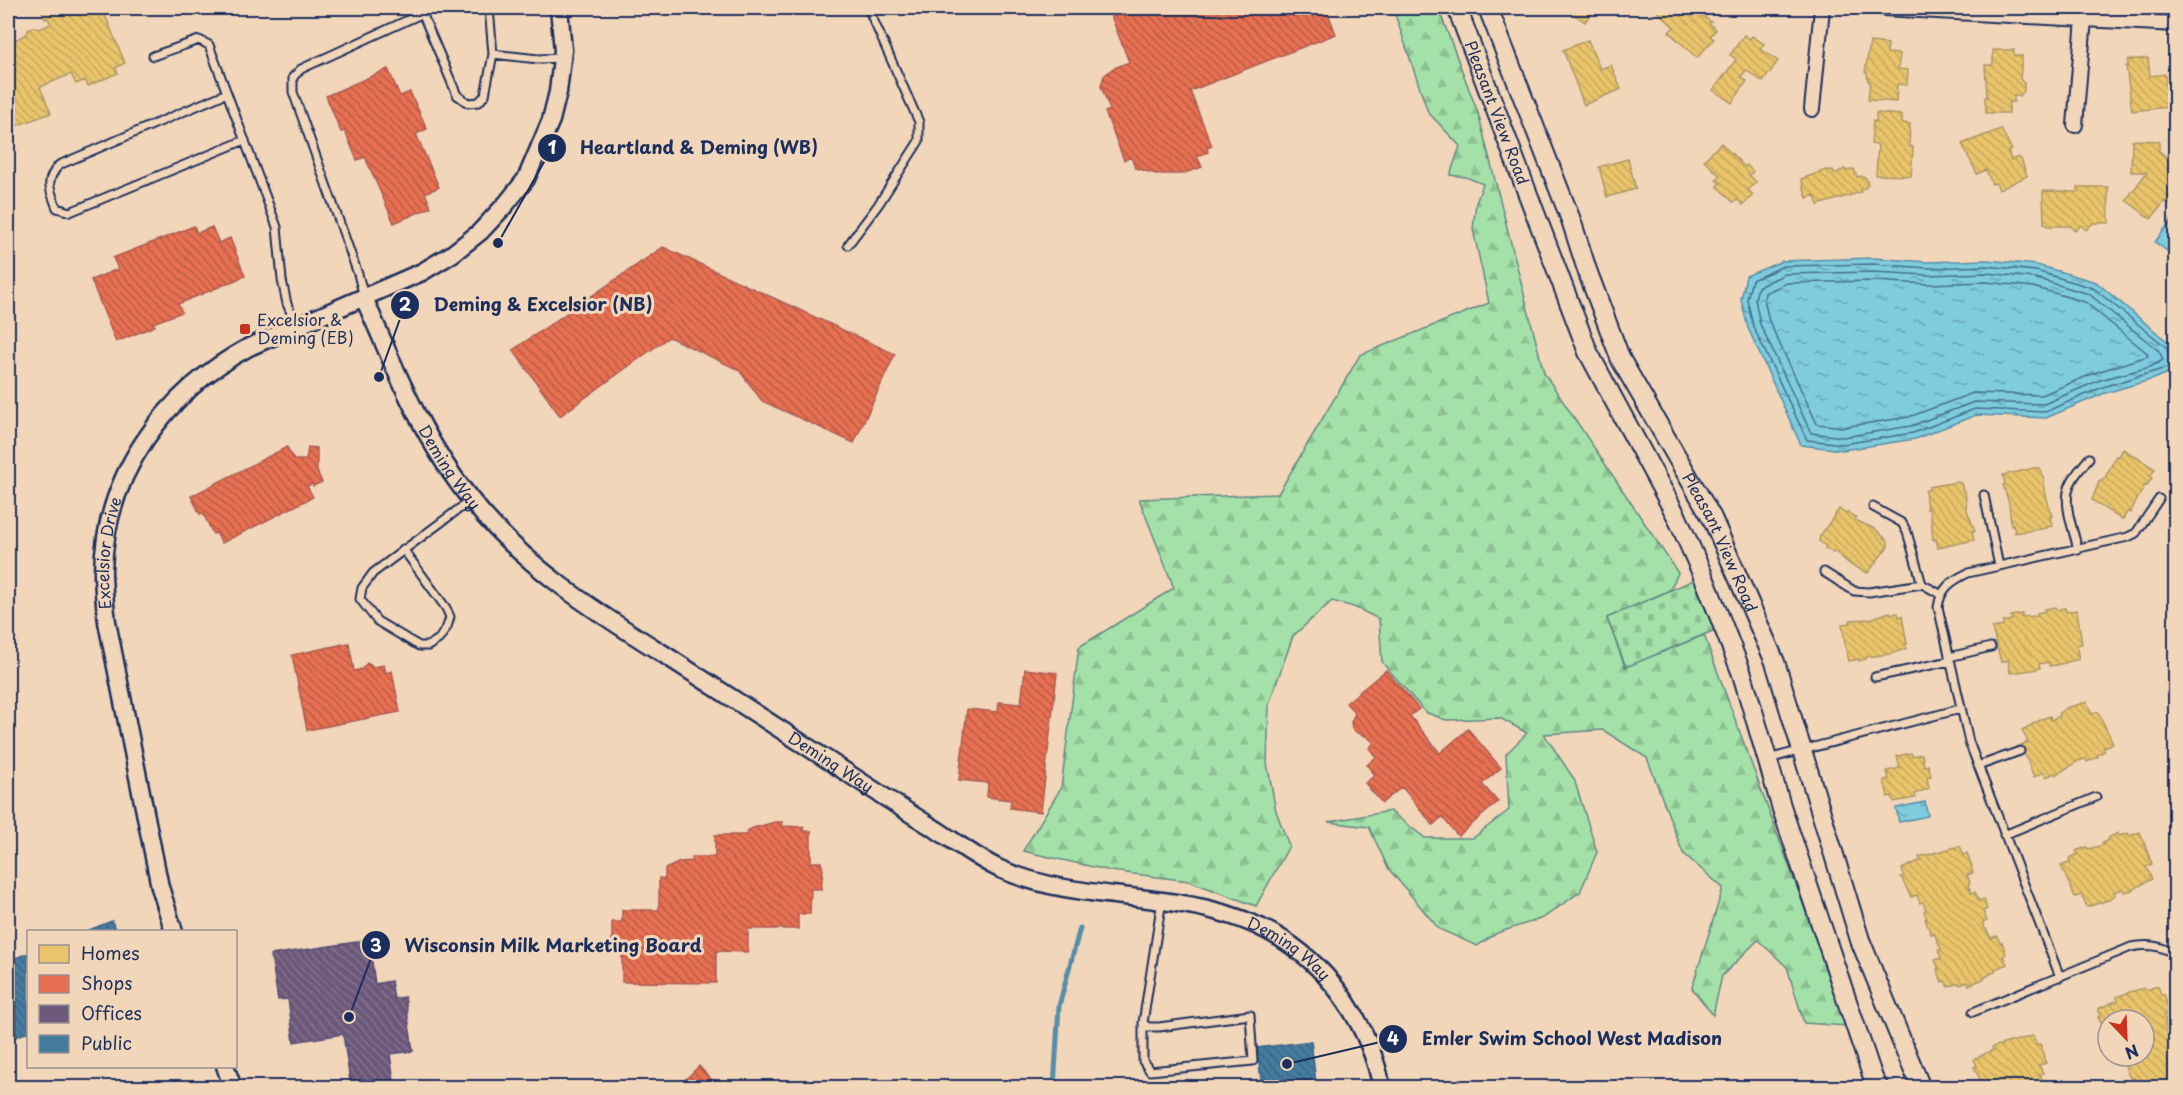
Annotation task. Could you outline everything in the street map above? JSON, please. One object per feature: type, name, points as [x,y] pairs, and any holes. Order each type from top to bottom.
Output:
[{"type":"main road","name":"Pleasant View Road","points":[[1457,8],[1588,352],[1676,515],[1705,580],[1742,674],[1782,809],[1879,1088]]},
{"type":"main road","name":"Pleasant View Road","points":[[1488,8],[1571,220],[1588,273],[1621,360],[1712,518],[1775,662],[1860,940],[1921,1088]]},
{"type":"street","name":"Excelsior Drive","points":[[173,930],[160,887],[107,622],[103,570],[107,539],[114,505],[126,476],[148,434],[164,413],[202,376],[225,360],[422,272],[452,254],[480,232],[506,204],[526,179],[550,120],[558,92],[562,58],[562,19],[559,8]]},
{"type":"street","points":[[1812,108],[1822,8]]},
{"type":"street","points":[[1884,8],[2175,24]]},
{"type":"street","points":[[2075,124],[2084,19]]},
{"type":"street","name":"Deming Way","points":[[364,298],[412,407],[430,440],[471,500],[507,541],[554,582],[999,869],[1056,886],[1162,900],[1220,911],[1266,930],[1297,949],[1328,979],[1359,1023],[1373,1054],[1382,1088]]},
{"type":"street","points":[[226,1068],[233,1088]]},
{"type":"lane","points":[[364,298],[354,263],[293,92],[292,77],[301,69],[434,8]]},
{"type":"lane","points":[[422,13],[458,95],[468,103],[479,102],[485,95],[493,54],[489,8]]},
{"type":"lane","points":[[848,245],[878,205],[919,141],[919,122],[868,8]]},
{"type":"lane","points":[[153,56],[199,40],[209,45],[277,227],[285,296],[297,326]]},
{"type":"lane","points":[[493,54],[538,59],[562,58]]},
{"type":"lane","points":[[228,93],[59,165],[51,174],[49,184],[57,208],[70,212],[245,140]]},
{"type":"lane","points":[[2078,550],[2068,505],[2068,492],[2071,482],[2090,458]]},
{"type":"lane","points":[[1984,495],[1999,566]]},
{"type":"lane","points":[[2060,977],[1978,766],[1960,709],[1938,606],[1940,594],[1952,580],[1968,573],[2120,541],[2136,533],[2159,499]]},
{"type":"lane","points":[[403,549],[446,608],[450,617],[439,639],[428,646],[419,646],[378,621],[360,599],[362,588],[373,573],[403,549],[471,500]]},
{"type":"lane","points":[[1873,507],[1902,524],[1907,532],[1922,584]]},
{"type":"lane","points":[[1824,572],[1854,591],[1869,592],[1922,584],[1940,594]]},
{"type":"lane","points":[[1875,677],[1991,647]]},
{"type":"lane","points":[[1768,759],[1960,709]]},
{"type":"lane","points":[[1978,766],[2020,751]]},
{"type":"lane","points":[[2004,835],[2096,798]]},
{"type":"lane","points":[[1143,1023],[1148,1027],[1159,1027],[1250,1015],[1253,1061],[1150,1071],[1143,1061],[1143,1023],[1162,900]]},
{"type":"lane","points":[[1973,1012],[2131,947],[2147,944],[2165,948],[2175,955]]},
{"type":"green space","points":[[1393,8],[1437,8],[1439,10],[1478,113],[1544,373],[1678,573],[1670,590],[1607,618],[1625,667],[1704,635],[1848,1026],[1804,1023],[1787,967],[1758,940],[1722,976],[1713,1015],[1692,988],[1723,888],[1683,853],[1647,758],[1603,730],[1544,734],[1574,779],[1597,852],[1580,892],[1543,918],[1497,933],[1477,946],[1439,929],[1388,868],[1369,827],[1328,822],[1390,811],[1425,838],[1473,838],[1509,810],[1506,754],[1527,733],[1500,718],[1446,720],[1425,712],[1382,662],[1379,619],[1354,607],[1332,601],[1293,636],[1269,704],[1267,763],[1276,811],[1289,846],[1256,906],[1189,881],[1111,871],[1023,851],[1061,788],[1079,647],[1174,588],[1139,499],[1278,494],[1360,355],[1489,303],[1473,229],[1476,203],[1483,184],[1466,177],[1450,175],[1460,146],[1428,112]]},
{"type":"green space","points":[[1696,579],[1715,630],[1626,667],[1607,618]]},
{"type":"water","points":[[2173,218],[2175,220],[2175,240],[2167,251],[2155,242]]},
{"type":"water","points":[[1873,258],[1928,262],[1987,260],[2037,265],[2096,282],[2169,343],[2175,353],[2175,370],[2154,379],[2105,393],[2046,418],[1976,415],[1915,439],[1843,450],[1801,445],[1748,328],[1741,299],[1746,276],[1782,261]]},
{"type":"water","points":[[1925,802],[1928,816],[1899,822],[1896,808]]},
{"type":"building: Homes","points":[[40,8],[102,8],[125,63],[115,68],[118,73],[88,86],[85,80],[76,84],[71,74],[40,87],[51,113],[8,129],[8,22],[15,40],[27,34],[28,30],[33,27],[39,29],[51,24],[48,18],[45,19]]},
{"type":"building: Homes","points":[[1565,8],[1595,8],[1585,22]]},
{"type":"building: Homes","points":[[1662,8],[1692,8],[1711,22],[1709,23],[1716,30],[1710,36],[1714,39],[1697,58],[1669,32],[1674,27],[1658,12]]},
{"type":"building: Homes","points":[[1744,35],[1750,39],[1752,36],[1764,44],[1760,49],[1778,61],[1763,82],[1746,70],[1741,77],[1747,81],[1732,103],[1713,90],[1735,61],[1736,59],[1730,55]]},
{"type":"building: Homes","points":[[1588,40],[1600,69],[1611,65],[1621,89],[1584,105],[1563,50]]},
{"type":"building: Homes","points":[[1870,42],[1888,44],[1887,53],[1900,54],[1898,69],[1908,70],[1907,85],[1897,84],[1896,102],[1868,100],[1870,81],[1865,72]]},
{"type":"building: Homes","points":[[1993,50],[2014,50],[2014,56],[2022,56],[2020,79],[2024,83],[2024,91],[2020,96],[2014,95],[2014,102],[2009,102],[2009,113],[1986,113],[1985,65],[1993,65]]},
{"type":"building: Homes","points":[[2148,58],[2150,76],[2165,74],[2166,88],[2174,88],[2175,100],[2167,101],[2168,107],[2132,111],[2126,66],[2128,66],[2128,60]]},
{"type":"building: Homes","points":[[1876,113],[1902,115],[1902,123],[1910,124],[1909,146],[1913,147],[1911,176],[1876,175],[1878,145],[1871,144]]},
{"type":"building: Homes","points":[[2001,129],[2012,150],[2008,151],[2011,160],[2018,157],[2021,159],[2027,176],[1999,190],[1996,183],[1992,184],[1986,170],[1977,174],[1962,144]]},
{"type":"building: Homes","points":[[2132,140],[2159,141],[2159,151],[2167,157],[2169,154],[2176,158],[2176,207],[2165,201],[2151,219],[2126,200],[2147,172],[2131,172]]},
{"type":"building: Homes","points":[[1721,143],[1753,172],[1749,175],[1756,182],[1748,190],[1753,195],[1743,205],[1738,200],[1733,202],[1717,186],[1720,183],[1716,180],[1720,176],[1704,160]]},
{"type":"building: Homes","points":[[1628,159],[1636,189],[1607,197],[1599,167]]},
{"type":"building: Homes","points":[[1845,169],[1846,171],[1854,169],[1857,177],[1866,178],[1868,184],[1865,188],[1860,189],[1861,192],[1818,205],[1815,195],[1807,198],[1801,179],[1826,170],[1833,170],[1834,174]]},
{"type":"building: Homes","points":[[2078,187],[2108,187],[2109,223],[2093,223],[2086,230],[2081,225],[2075,231],[2070,226],[2044,224],[2043,191],[2078,192]]},
{"type":"building: Homes","points":[[2123,449],[2155,469],[2150,477],[2152,478],[2147,486],[2145,485],[2130,513],[2128,511],[2123,519],[2092,500],[2099,482],[2105,478],[2116,456],[2118,457]]},
{"type":"building: Homes","points":[[2040,468],[2043,476],[2052,526],[2015,533],[2013,524],[2011,525],[2003,475]]},
{"type":"building: Homes","points":[[1961,483],[1965,491],[1967,510],[1975,531],[1972,531],[1974,540],[1938,548],[1936,539],[1933,540],[1925,491],[1929,487]]},
{"type":"building: Homes","points":[[1839,509],[1856,517],[1855,520],[1875,529],[1888,541],[1888,546],[1868,573],[1851,565],[1834,551],[1833,553],[1825,548],[1826,546],[1819,541],[1820,536]]},
{"type":"building: Homes","points":[[2055,607],[2056,610],[2065,608],[2066,612],[2077,610],[2082,644],[2076,645],[2079,659],[2049,666],[2049,662],[2039,664],[2040,668],[2010,673],[2008,660],[2001,662],[1992,628],[2003,626],[2003,622],[2012,620],[2011,616],[2022,614],[2022,617],[2038,616],[2037,613],[2045,611],[2044,609]]},
{"type":"building: Homes","points":[[1890,612],[1891,614],[1898,613],[1899,617],[1902,616],[1906,649],[1866,657],[1859,661],[1859,659],[1849,661],[1842,624],[1851,623],[1850,620],[1870,619]]},
{"type":"building: Homes","points":[[2087,702],[2092,714],[2098,712],[2113,743],[2103,747],[2105,751],[2087,762],[2086,759],[2078,761],[2056,775],[2055,773],[2046,777],[2044,772],[2034,777],[2021,745],[2028,742],[2022,730],[2050,716],[2051,720],[2060,716],[2059,713],[2066,708]]},
{"type":"building: Homes","points":[[1911,753],[1912,756],[1922,754],[1924,766],[1928,765],[1931,776],[1927,777],[1929,788],[1915,794],[1916,798],[1894,802],[1892,796],[1888,797],[1884,780],[1889,779],[1887,771],[1900,768],[1897,756]]},
{"type":"building: Homes","points":[[2140,832],[2152,864],[2146,867],[2152,879],[2132,890],[2124,892],[2123,889],[2114,892],[2115,895],[2108,900],[2087,907],[2082,895],[2075,897],[2061,866],[2071,862],[2069,858],[2078,854],[2076,851],[2103,845],[2102,843],[2108,838],[2118,833],[2119,836],[2128,833],[2129,836]]},
{"type":"building: Homes","points":[[1960,846],[1964,855],[1967,853],[1972,866],[1973,873],[1967,875],[1971,893],[1975,892],[1979,901],[1984,899],[1987,909],[1983,911],[1987,921],[1982,923],[1991,938],[1997,936],[2000,943],[2002,942],[2006,954],[2003,956],[2007,964],[1969,985],[1968,982],[1948,987],[1945,981],[1942,982],[1937,969],[1939,969],[1935,960],[1941,958],[1938,950],[1941,949],[1925,919],[1927,919],[1924,911],[1926,910],[1923,902],[1920,903],[1917,895],[1911,897],[1901,877],[1904,876],[1902,869],[1921,860],[1919,857]]},
{"type":"building: Homes","points":[[2158,986],[2161,995],[2164,994],[2170,1012],[2164,1015],[2167,1023],[2164,1024],[2168,1032],[2172,1031],[2176,1040],[2176,1088],[2137,1088],[2134,1078],[2131,1079],[2126,1068],[2156,1068],[2156,1008],[2100,1008],[2118,1000],[2117,997],[2145,988],[2146,990]]},
{"type":"building: Homes","points":[[2033,1036],[2037,1045],[2040,1044],[2045,1056],[2043,1056],[2046,1063],[2039,1065],[2043,1073],[2040,1074],[2044,1084],[2048,1082],[2050,1088],[1991,1088],[1990,1085],[1984,1087],[1974,1067],[1977,1066],[1974,1059],[1993,1050],[1992,1047]]},
{"type":"building: Shops","points":[[1108,8],[1326,8],[1336,34],[1190,91],[1212,146],[1207,148],[1208,152],[1197,156],[1202,167],[1182,174],[1156,174],[1135,168],[1131,157],[1124,160],[1105,112],[1110,110],[1101,86],[1104,76],[1112,69],[1129,62]]},
{"type":"building: Shops","points":[[388,69],[400,96],[410,92],[427,129],[416,134],[439,187],[425,193],[431,207],[394,223],[365,157],[357,160],[345,131],[341,132],[326,96]]},
{"type":"building: Shops","points":[[194,226],[197,233],[212,227],[219,243],[230,238],[245,276],[178,304],[182,312],[153,323],[155,326],[116,342],[91,280],[118,269],[113,258]]},
{"type":"building: Shops","points":[[663,247],[895,354],[854,443],[762,401],[739,370],[669,337],[560,416],[513,350]]},
{"type":"building: Shops","points":[[287,447],[294,460],[306,460],[308,447],[317,448],[317,471],[322,482],[307,486],[313,497],[222,543],[216,533],[213,534],[203,513],[200,514],[191,496]]},
{"type":"building: Shops","points":[[349,643],[354,671],[362,669],[367,663],[373,667],[384,665],[386,673],[392,671],[400,712],[307,730],[292,655]]},
{"type":"building: Shops","points":[[1025,669],[1057,673],[1041,812],[1010,808],[1011,800],[987,797],[988,783],[959,780],[967,709],[998,712],[999,702],[1021,704]]},
{"type":"building: Shops","points":[[1386,670],[1419,709],[1410,716],[1440,753],[1468,729],[1501,768],[1482,784],[1498,802],[1458,836],[1442,817],[1433,825],[1402,787],[1382,803],[1365,783],[1375,775],[1367,765],[1376,757],[1369,748],[1374,743],[1352,728],[1351,722],[1355,713],[1346,703]]},
{"type":"building: Shops","points":[[783,822],[782,826],[804,827],[803,831],[811,831],[811,862],[821,862],[823,870],[821,889],[811,889],[810,914],[798,914],[798,929],[748,929],[748,952],[716,951],[716,983],[622,982],[622,949],[612,949],[612,922],[622,922],[622,910],[659,910],[659,878],[665,879],[665,869],[680,862],[692,861],[692,857],[715,857],[715,835],[747,835],[747,831],[753,828]]},
{"type":"building: Shops","points":[[699,1066],[719,1088],[677,1088]]},
{"type":"building: Offices","points":[[369,940],[375,984],[391,981],[394,999],[405,997],[413,1051],[390,1054],[395,1088],[351,1088],[343,1034],[294,1042],[288,999],[278,1000],[271,955]]},
{"type":"building: Public","points":[[112,921],[115,930],[89,930]]},
{"type":"building: Public","points":[[27,953],[27,1032],[8,1040],[8,961]]},
{"type":"building: Public","points":[[1311,1041],[1316,1083],[1330,1081],[1331,1088],[1262,1088],[1257,1048]]},
{"type":"waterway","points":[[1054,1088],[1059,1006],[1080,928]]},
{"type":"place","name":"Heartland & Deming (WB)","points":[[498,243]]},
{"type":"place","name":"Excelsior & Deming (EB)","points":[[245,329]]},
{"type":"place","name":"Deming & Excelsior (NB)","points":[[379,377]]},
{"type":"place","name":"Wisconsin Milk Marketing Board","points":[[349,1017]]},
{"type":"place","name":"Emler Swim School West Madison","points":[[1287,1064]]}]
